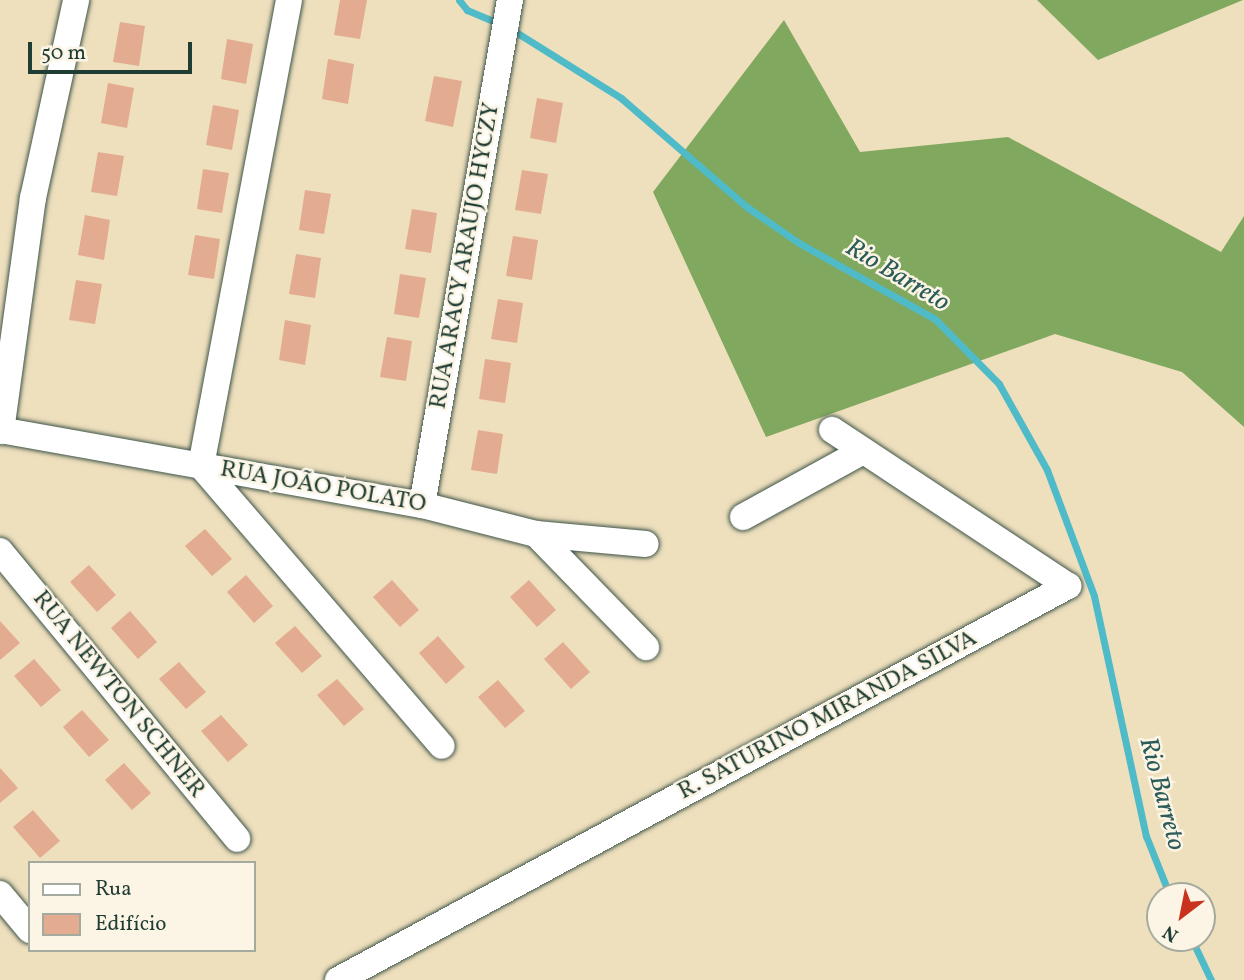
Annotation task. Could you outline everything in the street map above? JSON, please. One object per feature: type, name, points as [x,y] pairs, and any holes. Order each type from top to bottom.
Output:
[{"type":"street","points":[[1,431],[33,198],[76,0]]},
{"type":"street","points":[[289,0],[201,466],[442,746]]},
{"type":"street","name":"RUA ARACY ARAUJO HYCZY","points":[[422,505],[510,3]]},
{"type":"street","name":"R. SATURINO MIRANDA SILVA","points":[[338,980],[1068,586],[832,430]]},
{"type":"street","name":"RUA JOÃO POLATO","points":[[1,431],[422,505],[536,534],[646,544]]},
{"type":"street","points":[[743,517],[863,451]]},
{"type":"street","points":[[536,534],[646,647]]},
{"type":"street","name":"RUA NEWTON SCHNER","points":[[0,551],[237,839]]},
{"type":"street","points":[[0,894],[28,928]]},
{"type":"green space","points":[[1037,0],[1243,0],[1098,60]]},
{"type":"green space","points":[[784,20],[860,152],[1008,137],[1221,252],[1244,216],[1244,427],[1182,372],[1055,334],[766,437],[653,192]]},
{"type":"building","points":[[340,0],[367,0],[360,39],[334,35]]},
{"type":"building","points":[[120,22],[145,26],[139,66],[113,62]]},
{"type":"building","points":[[227,39],[253,44],[246,84],[221,79]]},
{"type":"building","points":[[328,59],[354,64],[348,104],[322,99]]},
{"type":"building","points":[[434,76],[462,81],[453,127],[425,121]]},
{"type":"building","points":[[108,83],[134,88],[127,128],[101,123]]},
{"type":"building","points":[[537,98],[563,103],[556,143],[530,138]]},
{"type":"building","points":[[213,105],[239,110],[232,150],[206,145]]},
{"type":"building","points":[[98,152],[124,156],[117,196],[91,192]]},
{"type":"building","points":[[203,169],[229,173],[222,213],[197,209]]},
{"type":"building","points":[[522,170],[548,174],[541,214],[515,210]]},
{"type":"building","points":[[305,190],[331,194],[324,234],[299,230]]},
{"type":"building","points":[[412,209],[437,213],[431,253],[405,249]]},
{"type":"building","points":[[85,215],[110,220],[104,260],[78,255]]},
{"type":"building","points":[[195,235],[220,239],[214,279],[188,275]]},
{"type":"building","points":[[513,236],[538,240],[532,280],[506,276]]},
{"type":"building","points":[[296,254],[321,258],[315,298],[289,294]]},
{"type":"building","points":[[400,274],[426,278],[419,318],[394,314]]},
{"type":"building","points":[[76,280],[102,284],[95,324],[69,320]]},
{"type":"building","points":[[498,299],[523,303],[517,343],[491,339]]},
{"type":"building","points":[[285,320],[311,325],[305,365],[279,360]]},
{"type":"building","points":[[387,337],[412,341],[406,381],[380,377]]},
{"type":"building","points":[[485,359],[511,363],[505,403],[479,399]]},
{"type":"building","points":[[478,430],[503,434],[497,474],[471,470]]},
{"type":"building","points":[[205,529],[232,559],[212,576],[185,546]]},
{"type":"building","points":[[89,565],[116,595],[97,612],[70,582]]},
{"type":"building","points":[[246,575],[273,606],[254,623],[227,592]]},
{"type":"building","points":[[392,580],[419,610],[400,627],[373,597]]},
{"type":"building","points":[[529,580],[556,610],[537,627],[510,597]]},
{"type":"building","points":[[130,611],[157,642],[138,659],[111,628]]},
{"type":"building","points":[[0,621],[20,643],[0,660]]},
{"type":"building","points":[[295,626],[322,656],[302,673],[275,643]]},
{"type":"building","points":[[438,636],[465,667],[446,684],[419,653]]},
{"type":"building","points":[[563,642],[590,672],[571,689],[544,659]]},
{"type":"building","points":[[34,659],[61,690],[41,707],[14,676]]},
{"type":"building","points":[[179,662],[206,692],[186,709],[159,679]]},
{"type":"building","points":[[337,679],[364,709],[344,726],[317,695]]},
{"type":"building","points":[[498,680],[525,711],[505,728],[478,697]]},
{"type":"building","points":[[82,710],[109,740],[89,757],[63,727]]},
{"type":"building","points":[[221,715],[248,745],[228,762],[201,731]]},
{"type":"building","points":[[124,763],[151,793],[132,810],[105,780]]},
{"type":"building","points":[[0,768],[18,788],[0,803]]},
{"type":"building","points":[[33,810],[60,841],[40,858],[13,827]]},
{"type":"waterway","name":"Rio Barreto","points":[[459,0],[467,10],[500,24]]},
{"type":"waterway","name":"Rio Barreto","points":[[511,29],[621,98],[747,207],[799,243],[935,319],[999,384],[1047,470],[1094,596],[1146,836],[1164,882]]},
{"type":"waterway","name":"Rio Barreto","points":[[1198,952],[1211,980]]}]
